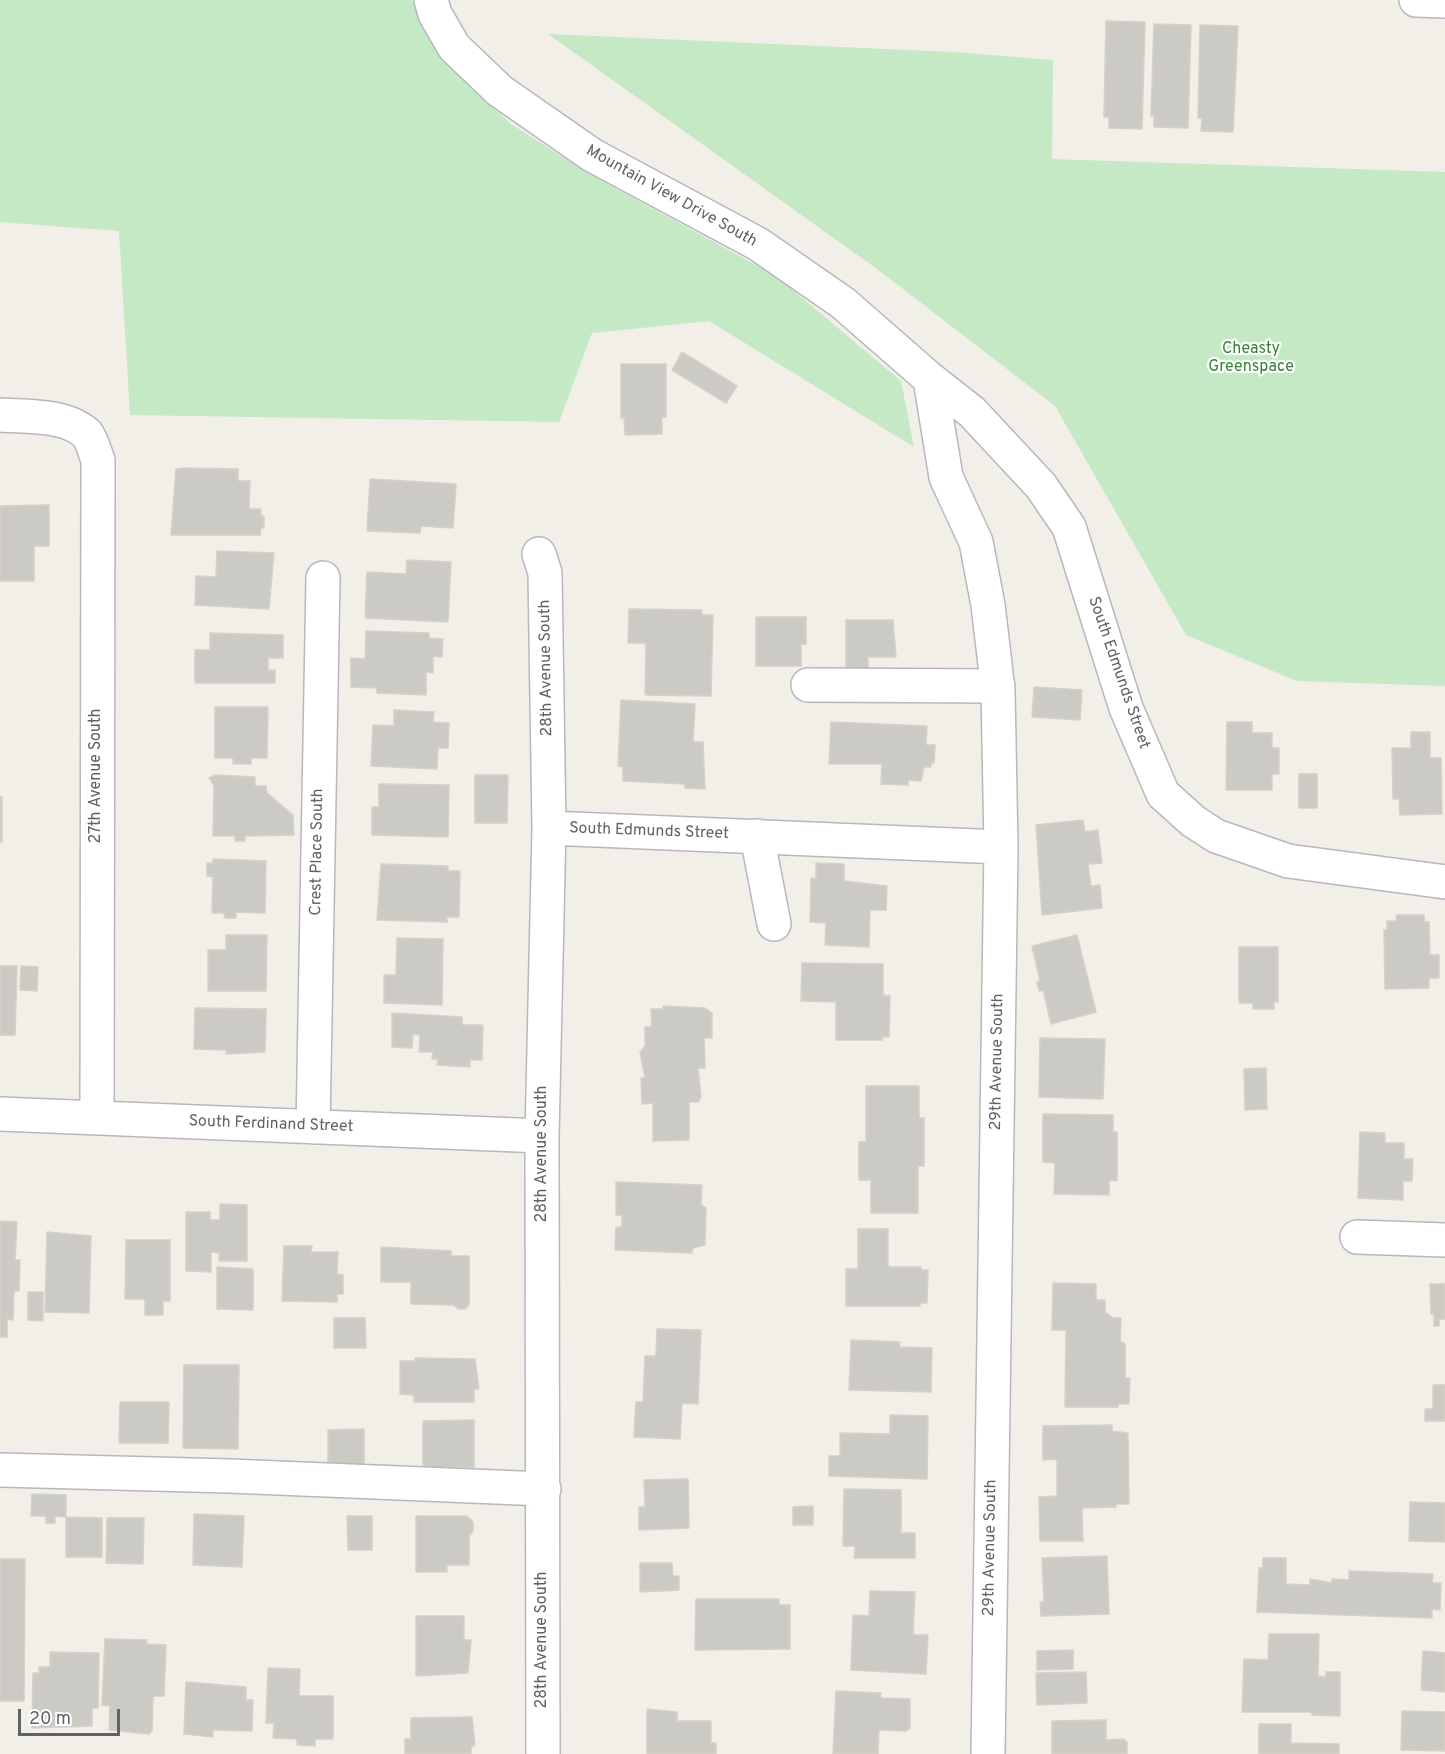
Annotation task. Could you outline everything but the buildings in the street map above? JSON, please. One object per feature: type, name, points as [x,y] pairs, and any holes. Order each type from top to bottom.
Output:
[{"type":"street","name":"Mountain View Drive South","points":[[431,0],[435,14],[454,47],[500,92],[592,155],[758,244],[843,303],[930,379]]},
{"type":"street","points":[[1416,0],[1445,1]]},
{"type":"street","name":"29th Avenue South","points":[[930,379],[946,477],[976,543],[988,605],[998,686],[1001,847],[988,1754]]},
{"type":"street","name":"South Edmunds Street","points":[[930,379],[972,412],[1041,486],[1069,527],[1126,708],[1163,794],[1193,821],[1216,836],[1288,861],[1445,882]]},
{"type":"street","name":"27th Avenue South","points":[[0,415],[56,420],[74,426],[88,435],[98,460],[97,1118]]},
{"type":"street","name":"28th Avenue South","points":[[539,554],[545,573],[549,828],[542,1136],[543,1754]]},
{"type":"street","name":"Crest Place South","points":[[314,1126],[323,578]]},
{"type":"street","points":[[808,685],[998,686]]},
{"type":"street","name":"South Edmunds Street","points":[[549,828],[1001,847]]},
{"type":"street","points":[[757,836],[774,924]]},
{"type":"street","name":"South Ferdinand Street","points":[[0,1114],[542,1136]]},
{"type":"street","points":[[1357,1238],[1445,1240]]},
{"type":"street","points":[[0,1470],[230,1476],[544,1489]]},
{"type":"green space","points":[[0,0],[412,0],[434,48],[472,89],[511,124],[586,172],[776,276],[901,381],[914,447],[709,321],[592,333],[559,422],[130,415],[119,231],[0,222]]},
{"type":"green space","name":"Cheasty Greenspace","points":[[548,34],[953,52],[1053,60],[1052,159],[1445,172],[1445,686],[1297,681],[1186,635],[1055,406],[881,272]]}]
